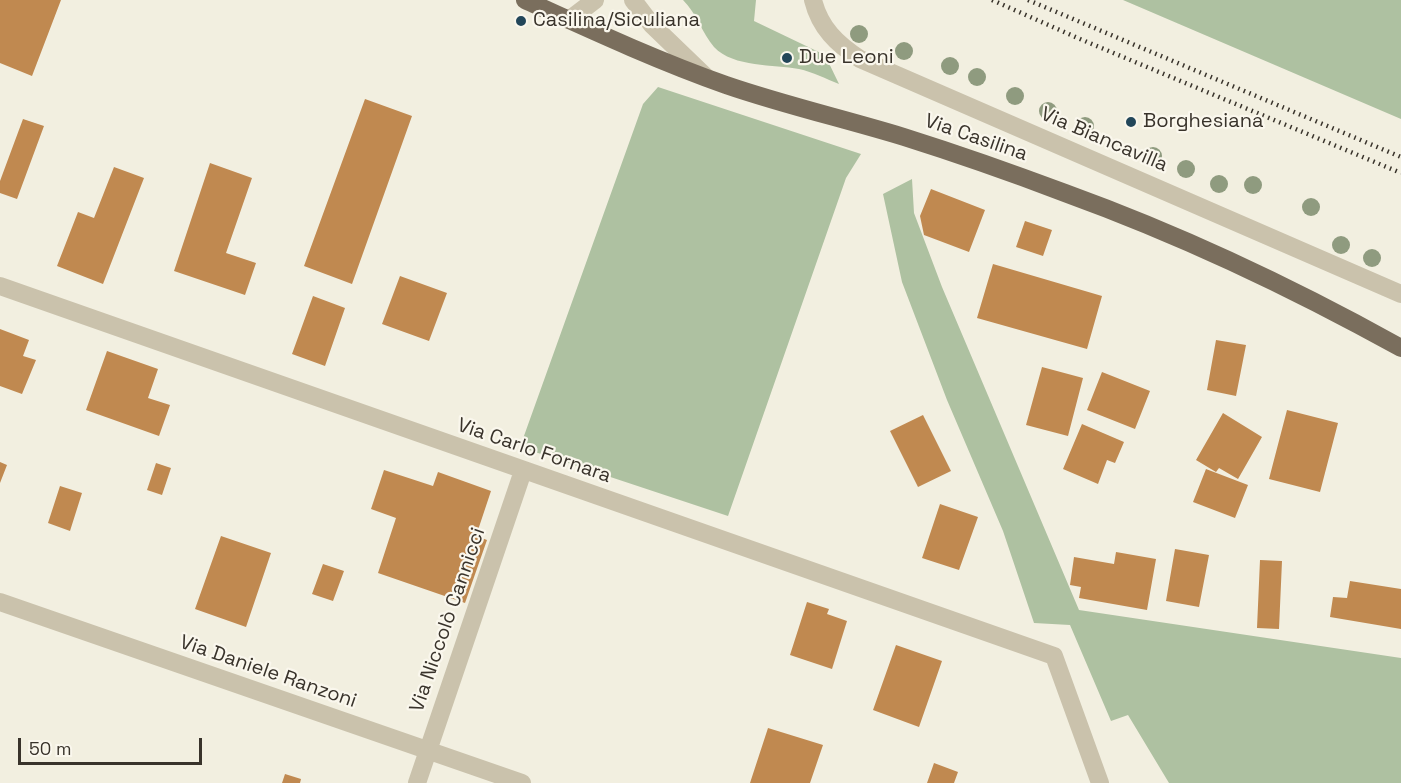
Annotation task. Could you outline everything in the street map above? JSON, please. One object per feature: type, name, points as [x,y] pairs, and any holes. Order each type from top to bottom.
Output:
[{"type":"main road","name":"Via Casilina","points":[[525,0],[705,77],[929,146],[1075,196],[1171,234],[1333,310],[1401,348]]},
{"type":"street","points":[[568,0],[568,20]]},
{"type":"street","points":[[568,20],[595,0]]},
{"type":"street","points":[[633,0],[652,25],[705,77]]},
{"type":"street","name":"Via Biancavilla","points":[[813,0],[819,18],[830,35],[860,59],[1401,294]]},
{"type":"street","name":"Via Carlo Fornara","points":[[0,286],[1054,656],[1100,783]]},
{"type":"street","name":"Via Niccolò Cannicci","points":[[417,783],[523,471]]},
{"type":"street","name":"Via Daniele Ranzoni","points":[[0,602],[522,783]]},
{"type":"green space","points":[[683,0],[756,0],[754,21],[825,55],[839,84],[804,70],[743,62],[722,54],[710,42]]},
{"type":"green space","points":[[1123,0],[1401,0],[1401,119]]},
{"type":"green space","points":[[658,87],[861,154],[846,178],[728,516],[520,447],[643,104]]},
{"type":"green space","points":[[912,179],[914,213],[942,287],[1079,610],[1401,658],[1401,783],[1169,783],[1128,715],[1111,721],[1070,625],[1034,623],[1003,531],[947,400],[902,282],[883,194]]},
{"type":"building","points":[[0,0],[61,0],[32,76],[0,63]]},
{"type":"building","points":[[365,99],[412,116],[352,284],[304,266]]},
{"type":"building","points":[[23,119],[44,126],[17,199],[0,193],[0,181]]},
{"type":"building","points":[[210,163],[252,178],[226,253],[256,263],[245,295],[174,271]]},
{"type":"building","points":[[114,167],[144,178],[103,284],[57,266],[78,212],[94,218]]},
{"type":"building","points":[[931,189],[985,210],[969,252],[924,235],[920,216]]},
{"type":"building","points":[[1025,221],[1052,230],[1043,256],[1016,247]]},
{"type":"building","points":[[993,264],[1102,296],[1087,349],[977,318]]},
{"type":"building","points":[[400,276],[447,293],[429,341],[382,324]]},
{"type":"building","points":[[313,296],[345,308],[325,366],[292,354]]},
{"type":"building","points":[[0,329],[29,340],[23,356],[36,360],[22,394],[0,386]]},
{"type":"building","points":[[1216,340],[1246,345],[1236,396],[1207,390]]},
{"type":"building","points":[[107,351],[158,369],[148,398],[170,405],[159,436],[86,410]]},
{"type":"building","points":[[1042,367],[1083,378],[1068,436],[1026,425]]},
{"type":"building","points":[[1102,372],[1150,391],[1135,429],[1087,410]]},
{"type":"building","points":[[1287,410],[1338,423],[1320,492],[1269,479]]},
{"type":"building","points":[[1223,413],[1262,437],[1238,479],[1219,468],[1216,472],[1196,460]]},
{"type":"building","points":[[923,415],[951,471],[918,487],[890,431]]},
{"type":"building","points":[[1082,424],[1124,442],[1115,463],[1107,460],[1098,484],[1063,469]]},
{"type":"building","points":[[0,462],[7,465],[0,483]]},
{"type":"building","points":[[156,463],[171,468],[162,495],[147,490]]},
{"type":"building","points":[[1206,469],[1248,485],[1235,518],[1193,502]]},
{"type":"building","points":[[384,470],[433,486],[438,472],[491,491],[476,536],[487,540],[465,603],[378,573],[396,518],[371,509]]},
{"type":"building","points":[[60,486],[82,493],[70,531],[48,523]]},
{"type":"building","points":[[940,504],[978,517],[959,570],[922,558]]},
{"type":"building","points":[[221,536],[271,553],[246,627],[195,609]]},
{"type":"building","points":[[1175,549],[1209,555],[1199,607],[1166,601]]},
{"type":"building","points":[[1116,552],[1156,559],[1147,610],[1079,598],[1081,587],[1070,585],[1074,557],[1114,564]]},
{"type":"building","points":[[1260,560],[1282,561],[1279,629],[1257,628]]},
{"type":"building","points":[[323,564],[344,571],[333,601],[312,594]]},
{"type":"building","points":[[1350,581],[1401,589],[1401,629],[1330,617],[1333,597],[1347,598]]},
{"type":"building","points":[[807,602],[829,609],[827,614],[847,621],[832,669],[790,655]]},
{"type":"building","points":[[896,645],[942,661],[919,727],[873,710]]},
{"type":"building","points":[[768,728],[823,745],[810,783],[750,783]]},
{"type":"building","points":[[934,763],[958,772],[954,783],[927,783]]},
{"type":"building","points":[[285,774],[301,779],[300,783],[282,783]]},
{"type":"railway","points":[[992,0],[1401,173]]},
{"type":"railway","points":[[1028,0],[1401,157]]},
{"type":"place","name":"Casilina/Siculiana","points":[[521,21]]},
{"type":"place","name":"Due Leoni","points":[[787,58]]},
{"type":"place","name":"Borghesiana","points":[[1131,122]]}]
